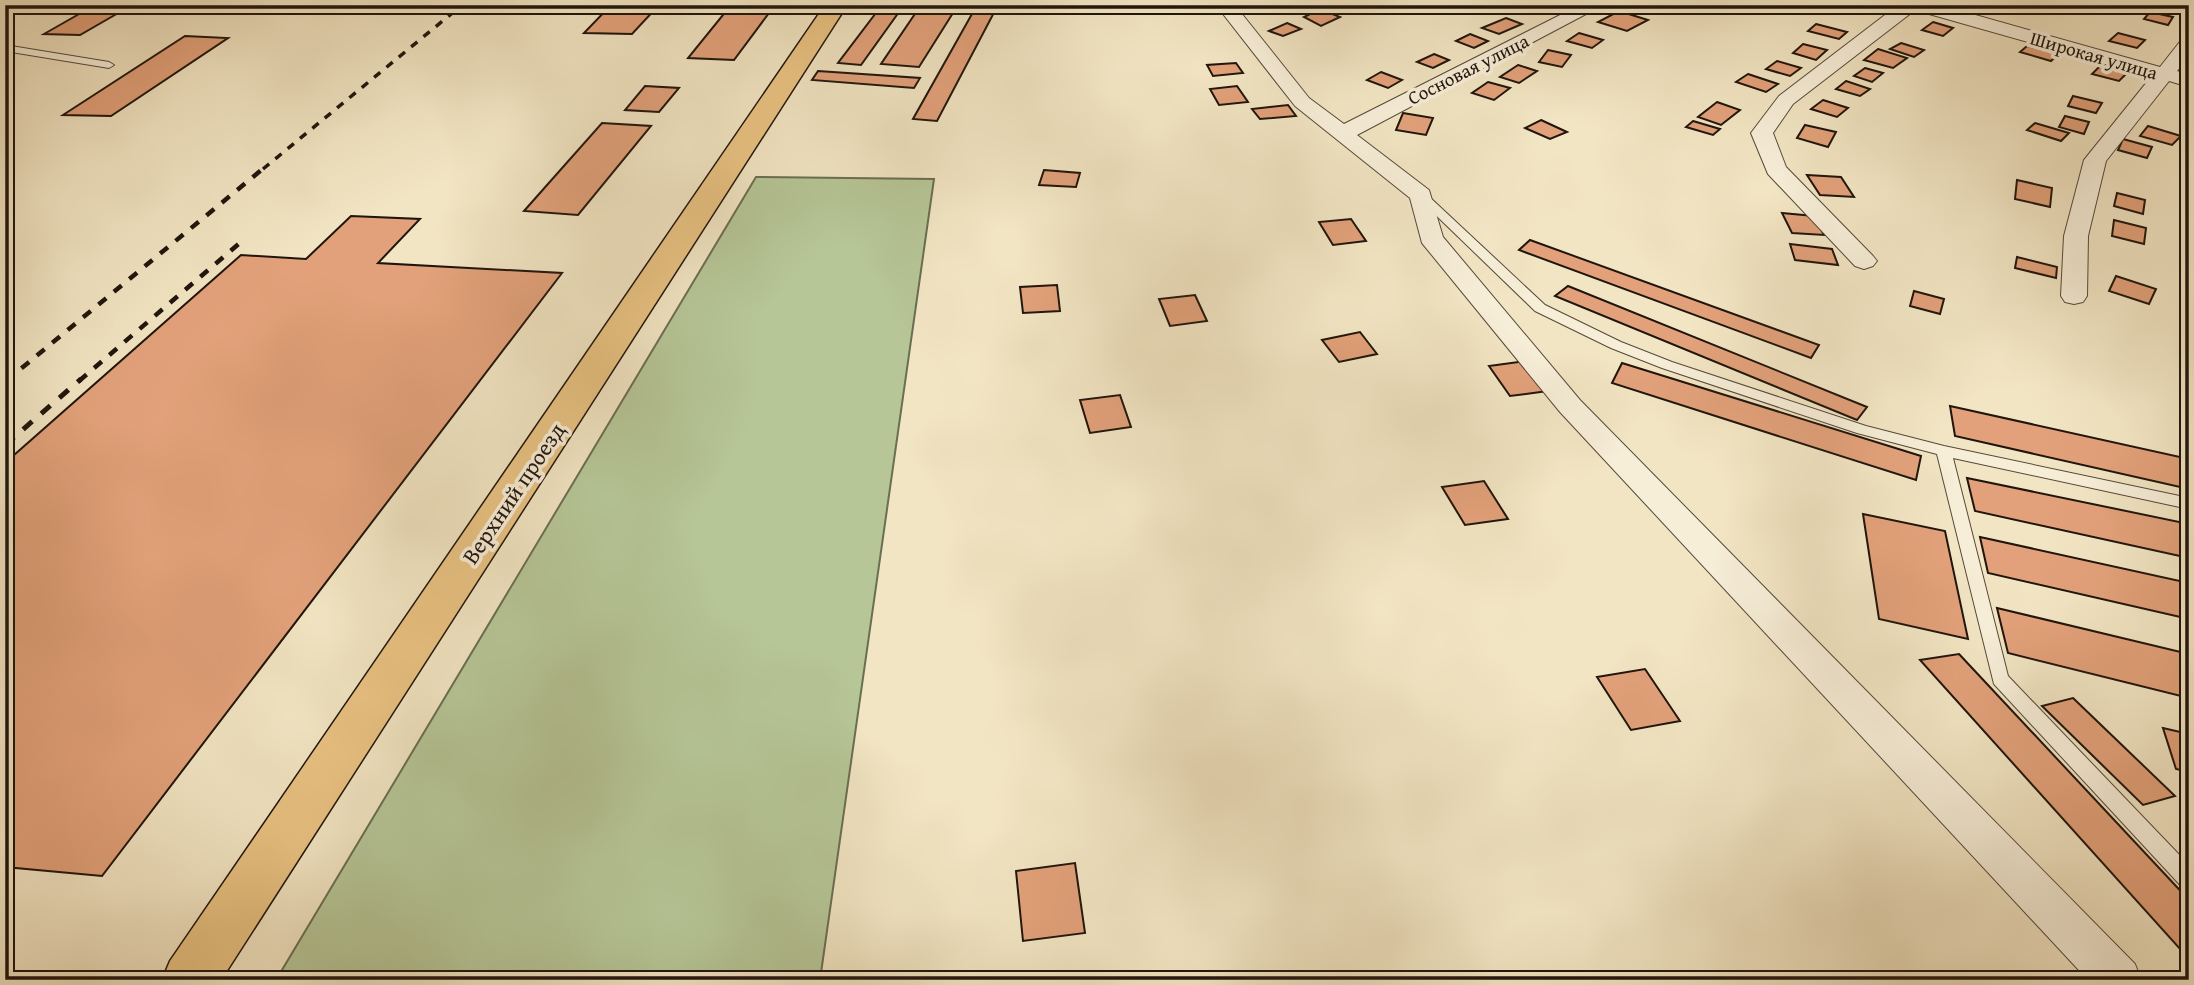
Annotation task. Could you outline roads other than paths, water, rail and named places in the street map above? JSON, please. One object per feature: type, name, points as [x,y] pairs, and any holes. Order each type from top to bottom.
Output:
[{"type":"highway","name":"Верхний проезд","points":[[189,980],[836,5]]},
{"type":"street","points":[[1226,8],[1269,5]]},
{"type":"street","name":"Сосновая улица","points":[[1342,134],[1594,5]]},
{"type":"street","points":[[1864,261],[1776,169],[1762,133],[1786,100],[1910,5]]},
{"type":"street","name":"Широкая улица","points":[[1919,5],[2189,81]]},
{"type":"street","points":[[1226,8],[1302,102],[1342,134]]},
{"type":"street","points":[[2074,296],[2076,236],[2095,160],[2189,43]]},
{"type":"street","points":[[1421,195],[1431,238],[1570,406],[2119,980]]},
{"type":"lane","points":[[5,48],[109,65]]},
{"type":"lane","points":[[1342,134],[1421,195],[1540,308],[1616,345],[1667,365],[1862,430],[1944,451],[2189,504]]},
{"type":"lane","points":[[1944,451],[2000,678],[2189,880]]},
{"type":"railway","points":[[263,169],[462,5]]},
{"type":"railway","points":[[6,381],[265,167]]},
{"type":"railway","points":[[79,381],[242,241]]},
{"type":"railway","points":[[5,445],[81,379]]}]
